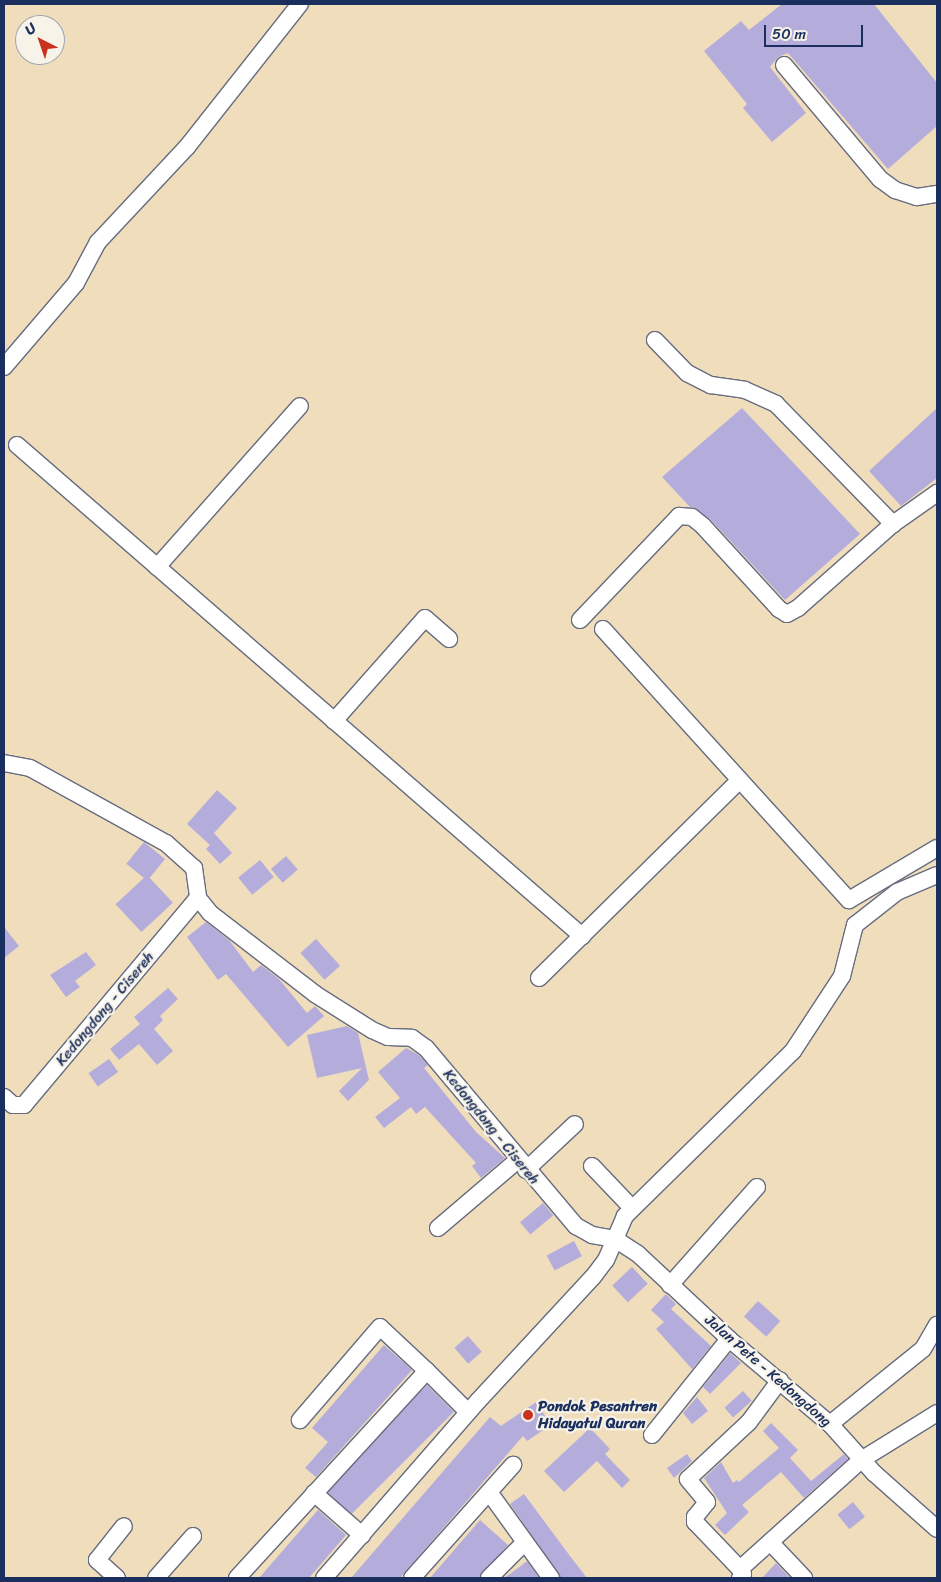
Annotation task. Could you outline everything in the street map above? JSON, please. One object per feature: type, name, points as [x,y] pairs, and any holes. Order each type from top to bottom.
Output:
[{"type":"street","points":[[4,367],[76,283],[98,242],[187,147],[300,4]]},
{"type":"street","points":[[784,65],[880,179],[895,190],[917,197],[937,194]]},
{"type":"street","points":[[655,340],[687,373],[711,385],[745,390],[776,404],[893,524]]},
{"type":"street","points":[[157,567],[300,406]]},
{"type":"street","points":[[17,446],[582,936]]},
{"type":"street","points":[[580,620],[679,516],[692,517],[703,526],[779,609],[788,614],[798,608],[893,524],[937,493]]},
{"type":"street","points":[[334,721],[425,618],[449,638]]},
{"type":"street","points":[[603,629],[849,900],[937,848]]},
{"type":"street","points":[[4,763],[30,768],[166,843],[194,868],[198,898]]},
{"type":"street","points":[[539,978],[740,780]]},
{"type":"street","points":[[324,1578],[468,1412],[593,1278],[615,1239],[625,1216],[632,1208],[793,1051],[842,976],[855,924],[897,892],[937,875]]},
{"type":"street","name":"Kedongdong - Cisereh","points":[[4,1097],[13,1105],[24,1105],[198,898],[210,913],[315,994],[372,1030],[388,1037],[412,1038],[421,1044],[522,1165],[576,1226],[592,1235],[615,1239]]},
{"type":"street","points":[[438,1228],[574,1124]]},
{"type":"street","points":[[592,1166],[632,1208]]},
{"type":"street","points":[[670,1284],[757,1187]]},
{"type":"street","name":"Jalan Pete - Kedongdong","points":[[615,1239],[638,1254],[729,1339],[830,1424],[861,1460],[937,1530]]},
{"type":"street","points":[[830,1424],[919,1354],[937,1324]]},
{"type":"street","points":[[300,1420],[380,1327],[468,1412]]},
{"type":"street","points":[[652,1435],[729,1339]]},
{"type":"street","points":[[238,1578],[427,1371]]},
{"type":"street","points":[[780,1380],[749,1422],[688,1479],[707,1502],[694,1517],[695,1522],[740,1574],[770,1542],[861,1460],[937,1413]]},
{"type":"street","points":[[412,1578],[513,1465]]},
{"type":"street","points":[[489,1492],[551,1578]]},
{"type":"street","points":[[314,1493],[362,1535]]},
{"type":"street","points":[[117,1578],[97,1560],[124,1526]]},
{"type":"street","points":[[156,1578],[193,1536]]},
{"type":"street","points":[[770,1542],[804,1578]]},
{"type":"street","points":[[489,1578],[524,1543]]},
{"type":"building","points":[[782,4],[874,4],[937,83],[937,126],[888,169],[788,53],[778,57],[770,67],[806,113],[772,142],[743,108],[747,104],[704,51],[741,21],[749,30]]},
{"type":"building","points":[[742,408],[860,534],[785,600],[710,519],[690,507],[662,477]]},
{"type":"building","points":[[937,408],[937,478],[901,506],[869,471]]},
{"type":"building","points":[[217,790],[237,808],[214,833],[232,853],[220,864],[206,849],[210,845],[187,824]]},
{"type":"building","points":[[144,842],[165,859],[147,881],[126,864]]},
{"type":"building","points":[[286,856],[298,870],[283,883],[271,869]]},
{"type":"building","points":[[260,860],[274,877],[252,895],[238,878]]},
{"type":"building","points":[[147,875],[173,903],[141,932],[116,904]]},
{"type":"building","points":[[206,922],[229,940],[253,972],[261,965],[279,979],[307,1013],[315,1006],[324,1016],[288,1047],[226,974],[218,980],[187,937]]},
{"type":"building","points":[[4,927],[19,946],[4,958]]},
{"type":"building","points":[[316,939],[340,966],[324,980],[300,953]]},
{"type":"building","points":[[86,952],[96,965],[75,981],[80,987],[66,997],[50,975]]},
{"type":"building","points":[[168,988],[178,999],[160,1016],[163,1020],[154,1029],[173,1051],[157,1065],[139,1044],[119,1060],[110,1049],[140,1024],[134,1017]]},
{"type":"building","points":[[347,1026],[358,1033],[369,1080],[348,1101],[339,1091],[362,1068],[317,1078],[307,1035]]},
{"type":"building","points":[[406,1048],[419,1055],[428,1065],[424,1068],[476,1132],[505,1158],[481,1178],[472,1166],[476,1163],[425,1107],[416,1114],[411,1107],[384,1128],[375,1117],[400,1098],[378,1072]]},
{"type":"building","points":[[109,1059],[118,1072],[98,1086],[89,1073]]},
{"type":"building","points":[[543,1203],[553,1215],[530,1235],[520,1222]]},
{"type":"building","points":[[574,1241],[582,1256],[555,1271],[547,1256]]},
{"type":"building","points":[[632,1267],[648,1284],[628,1302],[612,1285]]},
{"type":"building","points":[[666,1294],[676,1304],[671,1309],[711,1346],[692,1369],[656,1329],[664,1322],[651,1310]]},
{"type":"building","points":[[758,1301],[780,1321],[766,1337],[744,1317]]},
{"type":"building","points":[[468,1336],[482,1352],[468,1364],[454,1348]]},
{"type":"building","points":[[384,1345],[412,1370],[316,1477],[305,1468],[328,1442],[312,1428]]},
{"type":"building","points":[[730,1353],[741,1363],[710,1394],[703,1387]]},
{"type":"building","points":[[427,1385],[454,1412],[351,1515],[324,1488]]},
{"type":"building","points":[[743,1391],[752,1401],[733,1417],[724,1408]]},
{"type":"building","points":[[697,1397],[708,1411],[692,1424],[683,1413]]},
{"type":"building","points":[[536,1402],[551,1425],[527,1441],[523,1436],[400,1578],[351,1578],[490,1417],[501,1426]]},
{"type":"building","points":[[771,1423],[798,1450],[790,1458],[811,1481],[844,1454],[848,1459],[804,1498],[781,1472],[742,1505],[749,1512],[725,1535],[715,1525],[727,1513],[704,1478],[721,1462],[733,1483],[737,1480],[739,1482],[779,1448],[763,1431]]},
{"type":"building","points":[[590,1428],[610,1449],[605,1454],[630,1480],[622,1488],[597,1461],[564,1492],[544,1471]]},
{"type":"building","points":[[687,1454],[692,1461],[674,1478],[667,1468]]},
{"type":"building","points":[[524,1494],[587,1578],[561,1578],[510,1504]]},
{"type":"building","points":[[853,1502],[865,1517],[849,1529],[837,1515]]},
{"type":"building","points":[[318,1510],[346,1535],[309,1578],[259,1578]]},
{"type":"building","points":[[480,1520],[508,1545],[479,1578],[430,1578]]},
{"type":"building","points":[[527,1561],[539,1578],[504,1578],[518,1568]]},
{"type":"building","points":[[776,1563],[790,1578],[762,1578]]},
{"type":"place","name":"Pondok Pesantren Hidayatul Quran","points":[[528,1415]]}]
